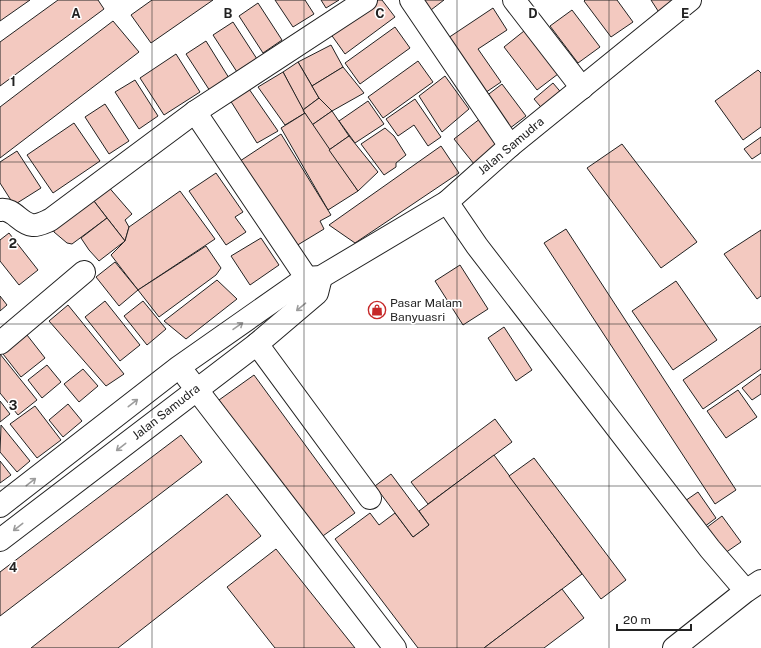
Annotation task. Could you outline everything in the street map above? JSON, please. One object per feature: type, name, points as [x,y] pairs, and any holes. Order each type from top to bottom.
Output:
[{"type":"main road","points":[[0,210],[9,210],[24,222],[31,225],[40,224],[50,220],[195,112],[366,0]]},
{"type":"main road","points":[[411,0],[510,146]]},
{"type":"main road","points":[[514,0],[582,88]]},
{"type":"main road","name":"Jalan Samudra","points":[[0,506],[179,367],[447,202],[510,146],[690,0]]},
{"type":"main road","points":[[195,112],[315,283]]},
{"type":"main road","points":[[447,202],[486,259],[710,548],[756,591],[674,648]]},
{"type":"main road","points":[[0,343],[84,272]]},
{"type":"main road","name":"Jalan Samudra","points":[[0,540],[196,389],[257,344],[315,283]]},
{"type":"main road","points":[[257,344],[370,498]]},
{"type":"main road","points":[[179,367],[395,648]]},
{"type":"building","points":[[0,0],[30,0],[0,21]]},
{"type":"building","points":[[58,0],[98,0],[104,9],[0,86],[0,42]]},
{"type":"building","points":[[152,0],[213,0],[151,43],[131,15]]},
{"type":"building","points":[[275,0],[305,0],[314,14],[293,27]]},
{"type":"building","points":[[321,0],[339,0],[326,8]]},
{"type":"building","points":[[375,0],[382,0],[395,17],[345,54],[330,33]]},
{"type":"building","points":[[418,0],[444,0],[427,13]]},
{"type":"building","points":[[617,0],[633,22],[611,37],[584,1]]},
{"type":"building","points":[[651,0],[679,0],[660,14]]},
{"type":"building","points":[[258,3],[282,40],[263,53],[239,16]]},
{"type":"building","points":[[493,8],[507,30],[478,49],[501,82],[479,97],[442,42]]},
{"type":"building","points":[[572,10],[600,47],[578,63],[550,26]]},
{"type":"building","points":[[113,21],[139,52],[0,158],[0,107]]},
{"type":"building","points":[[233,22],[257,59],[237,72],[213,35]]},
{"type":"building","points":[[395,27],[410,48],[360,84],[345,63]]},
{"type":"building","points":[[524,31],[558,74],[537,90],[504,47]]},
{"type":"building","points":[[206,41],[229,78],[210,91],[186,54]]},
{"type":"building","points":[[331,45],[343,67],[312,86],[298,62]]},
{"type":"building","points":[[176,54],[200,92],[164,115],[140,78]]},
{"type":"building","points":[[418,61],[433,82],[383,118],[368,97]]},
{"type":"building","points":[[298,62],[319,98],[303,110],[283,72]]},
{"type":"building","points":[[343,67],[364,93],[332,111],[319,98],[312,86]]},
{"type":"building","points":[[758,70],[761,73],[761,127],[743,140],[715,101]]},
{"type":"building","points":[[283,72],[305,113],[285,125],[258,87]]},
{"type":"building","points":[[445,76],[469,109],[442,132],[419,96]]},
{"type":"building","points":[[135,80],[158,116],[139,129],[115,92]]},
{"type":"building","points":[[553,83],[564,96],[545,112],[534,99]]},
{"type":"building","points":[[502,84],[526,116],[505,132],[481,100]]},
{"type":"building","points":[[249,89],[278,131],[257,143],[230,100]]},
{"type":"building","points":[[319,98],[332,111],[312,125],[303,110]]},
{"type":"building","points":[[415,99],[441,137],[428,146],[414,125],[398,136],[386,119]]},
{"type":"building","points":[[368,101],[384,124],[355,143],[339,121]]},
{"type":"building","points":[[105,104],[129,141],[109,154],[85,117]]},
{"type":"building","points":[[332,111],[349,136],[329,150],[312,125]]},
{"type":"building","points":[[305,113],[358,191],[328,210],[281,128]]},
{"type":"building","points":[[481,118],[500,143],[474,164],[454,139]]},
{"type":"building","points":[[74,123],[100,161],[53,193],[27,155]]},
{"type":"building","points":[[385,128],[394,136],[406,155],[396,163],[396,167],[384,175],[361,144]]},
{"type":"building","points":[[281,134],[331,215],[320,221],[324,229],[291,249],[237,163]]},
{"type":"building","points":[[349,136],[378,172],[358,191],[329,150]]},
{"type":"building","points":[[761,137],[761,153],[752,159],[744,149]]},
{"type":"building","points":[[622,144],[697,242],[661,268],[587,168]]},
{"type":"building","points":[[441,146],[459,173],[355,243],[329,225]]},
{"type":"building","points":[[17,151],[41,188],[14,205],[0,183],[0,162]]},
{"type":"building","points":[[216,173],[243,212],[235,217],[246,232],[226,245],[189,191]]},
{"type":"building","points":[[106,184],[132,214],[125,220],[129,227],[125,241],[90,196]]},
{"type":"building","points":[[180,191],[215,239],[138,290],[111,255],[125,241],[129,227]]},
{"type":"building","points":[[90,196],[107,218],[72,244],[67,243],[54,232],[52,224]]},
{"type":"building","points":[[107,218],[125,241],[99,261],[81,238]]},
{"type":"building","points":[[566,229],[736,490],[715,504],[544,243]]},
{"type":"building","points":[[761,230],[761,296],[757,299],[724,254]]},
{"type":"building","points":[[9,233],[38,270],[19,285],[0,261],[0,240]]},
{"type":"building","points":[[261,238],[279,265],[250,285],[231,256]]},
{"type":"building","points":[[206,246],[221,268],[216,275],[159,317],[138,290]]},
{"type":"building","points":[[115,262],[138,290],[119,306],[96,277]]},
{"type":"building","points":[[460,265],[488,309],[463,325],[435,281]]},
{"type":"building","points":[[217,280],[237,299],[186,339],[164,321]]},
{"type":"building","points":[[676,281],[717,340],[673,370],[632,311]]},
{"type":"building","points":[[0,296],[7,305],[0,311]]},
{"type":"building","points":[[105,301],[140,345],[120,361],[85,317]]},
{"type":"building","points":[[143,301],[166,329],[147,345],[124,316]]},
{"type":"building","points":[[68,305],[124,374],[106,386],[49,321]]},
{"type":"building","points":[[761,326],[761,369],[703,409],[683,380]]},
{"type":"building","points":[[504,327],[532,370],[516,381],[488,338]]},
{"type":"building","points":[[27,335],[45,358],[21,377],[3,354]]},
{"type":"building","points":[[0,354],[37,400],[18,415],[0,393]]},
{"type":"building","points":[[47,365],[61,382],[42,398],[28,380]]},
{"type":"building","points":[[83,369],[98,386],[79,402],[64,384]]},
{"type":"building","points":[[761,374],[761,394],[752,400],[742,388]]},
{"type":"building","points":[[254,375],[355,513],[320,538],[219,400]]},
{"type":"building","points":[[738,390],[757,417],[726,438],[707,411]]},
{"type":"building","points":[[0,401],[10,414],[0,422]]},
{"type":"building","points":[[68,404],[82,421],[63,437],[49,420]]},
{"type":"building","points":[[35,406],[61,440],[37,458],[10,424]]},
{"type":"building","points":[[495,419],[512,442],[428,504],[411,482]]},
{"type":"building","points":[[1,425],[30,461],[17,472],[0,452]]},
{"type":"building","points":[[181,435],[202,462],[0,616],[0,572]]},
{"type":"building","points":[[494,455],[582,574],[484,648],[418,648],[335,539],[370,513],[379,525],[395,513],[413,537],[429,525],[419,511]]},
{"type":"building","points":[[534,458],[626,580],[601,599],[509,476]]},
{"type":"building","points":[[0,461],[11,475],[0,483]]},
{"type":"building","points":[[391,474],[429,525],[413,537],[375,486]]},
{"type":"building","points":[[698,492],[716,518],[700,530],[682,503]]},
{"type":"building","points":[[227,494],[261,536],[118,648],[31,648]]},
{"type":"building","points":[[722,516],[741,542],[725,553],[706,528]]},
{"type":"building","points":[[276,549],[355,648],[275,648],[227,587]]},
{"type":"building","points":[[562,589],[584,618],[544,648],[484,648]]},
{"type":"place","name":"Pasar Malam Banyuasri","points":[[377,310]]}]
